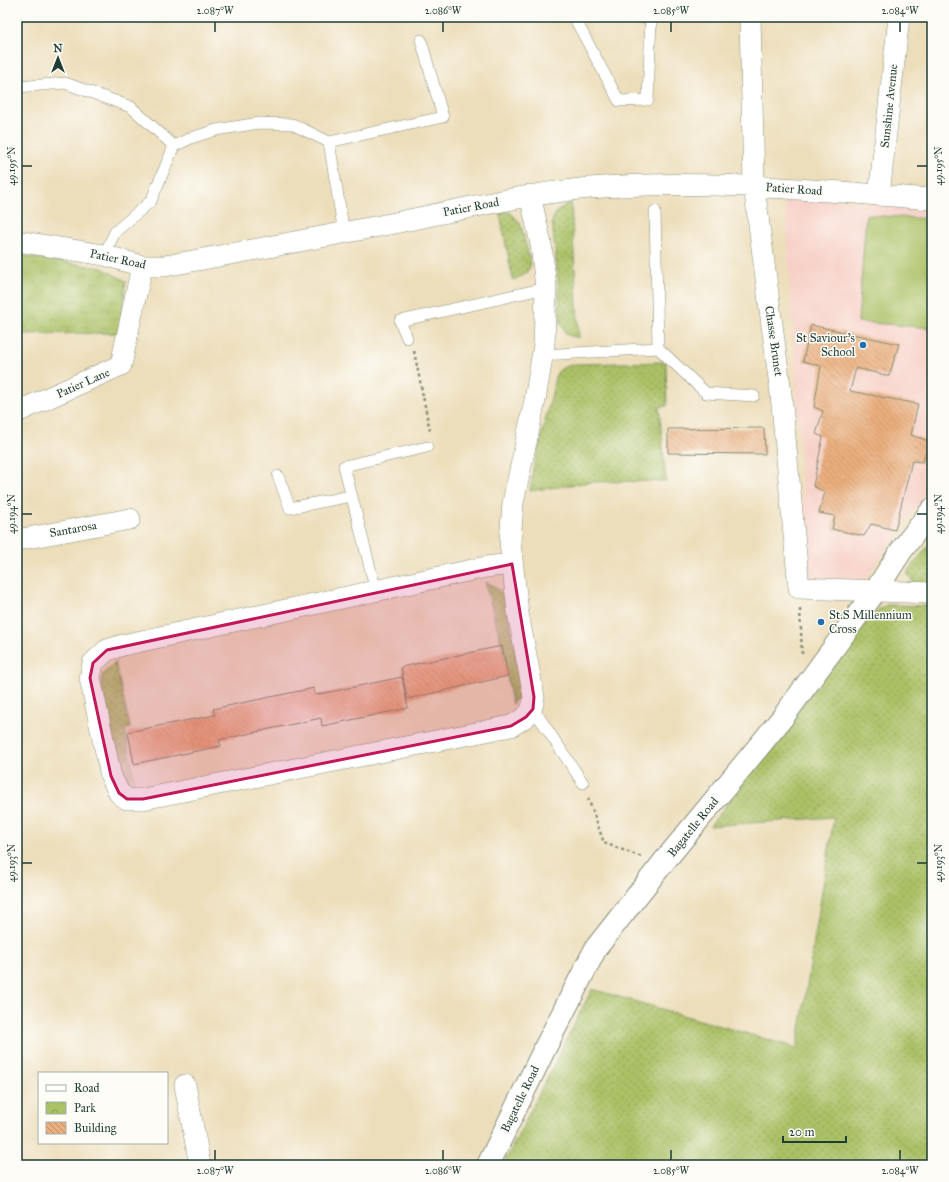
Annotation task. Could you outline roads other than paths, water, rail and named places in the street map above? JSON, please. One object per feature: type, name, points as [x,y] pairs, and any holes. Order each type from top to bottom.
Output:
[{"type":"main road","name":"Bagatelle Road","points":[[488,1165],[596,948],[662,864],[783,717],[876,590],[901,551],[932,510]]},
{"type":"street","name":"Chasse Brunet","points":[[750,17],[754,186],[782,394],[799,588],[876,590]]},
{"type":"street","name":"Sunshine Avenue","points":[[879,195],[899,17]]},
{"type":"street","name":"Patier Road","points":[[17,241],[104,255],[142,266],[165,266],[344,233],[530,196],[590,188],[658,185],[754,186],[932,199]]},
{"type":"street","points":[[512,564],[486,567],[123,645],[107,650],[93,663],[90,678],[111,776],[119,793],[127,799],[143,799],[511,726],[526,717],[532,709],[534,697],[518,613],[510,542],[513,503],[535,400],[544,345],[546,288],[541,244],[530,196]]},
{"type":"street","name":"Patier Lane","points":[[17,412],[121,365],[142,266]]},
{"type":"street","name":"Santarosa","points":[[17,540],[130,519]]},
{"type":"street","points":[[876,590],[932,593]]},
{"type":"street","points":[[184,1086],[200,1165]]},
{"type":"lane","points":[[578,17],[574,17],[618,102],[648,100],[651,18],[637,17]]},
{"type":"lane","points":[[104,255],[115,232],[151,201],[174,146],[191,138],[216,130],[259,123],[292,124],[329,142],[443,117],[421,40]]},
{"type":"lane","points":[[17,87],[65,83],[131,107],[174,146]]},
{"type":"lane","points":[[329,142],[344,233]]},
{"type":"lane","points":[[655,211],[658,348],[706,393],[754,396]]},
{"type":"lane","points":[[406,338],[400,321],[546,288]]},
{"type":"lane","points":[[543,355],[658,348]]},
{"type":"lane","points":[[376,591],[344,466],[427,447]]},
{"type":"lane","points":[[278,476],[290,508],[351,496]]},
{"type":"lane","points":[[532,709],[583,783]]},
{"type":"place","name":"St Saviour's School","points":[[863,345]]},
{"type":"place","name":"St.S Millennium Cross","points":[[821,622]]}]
